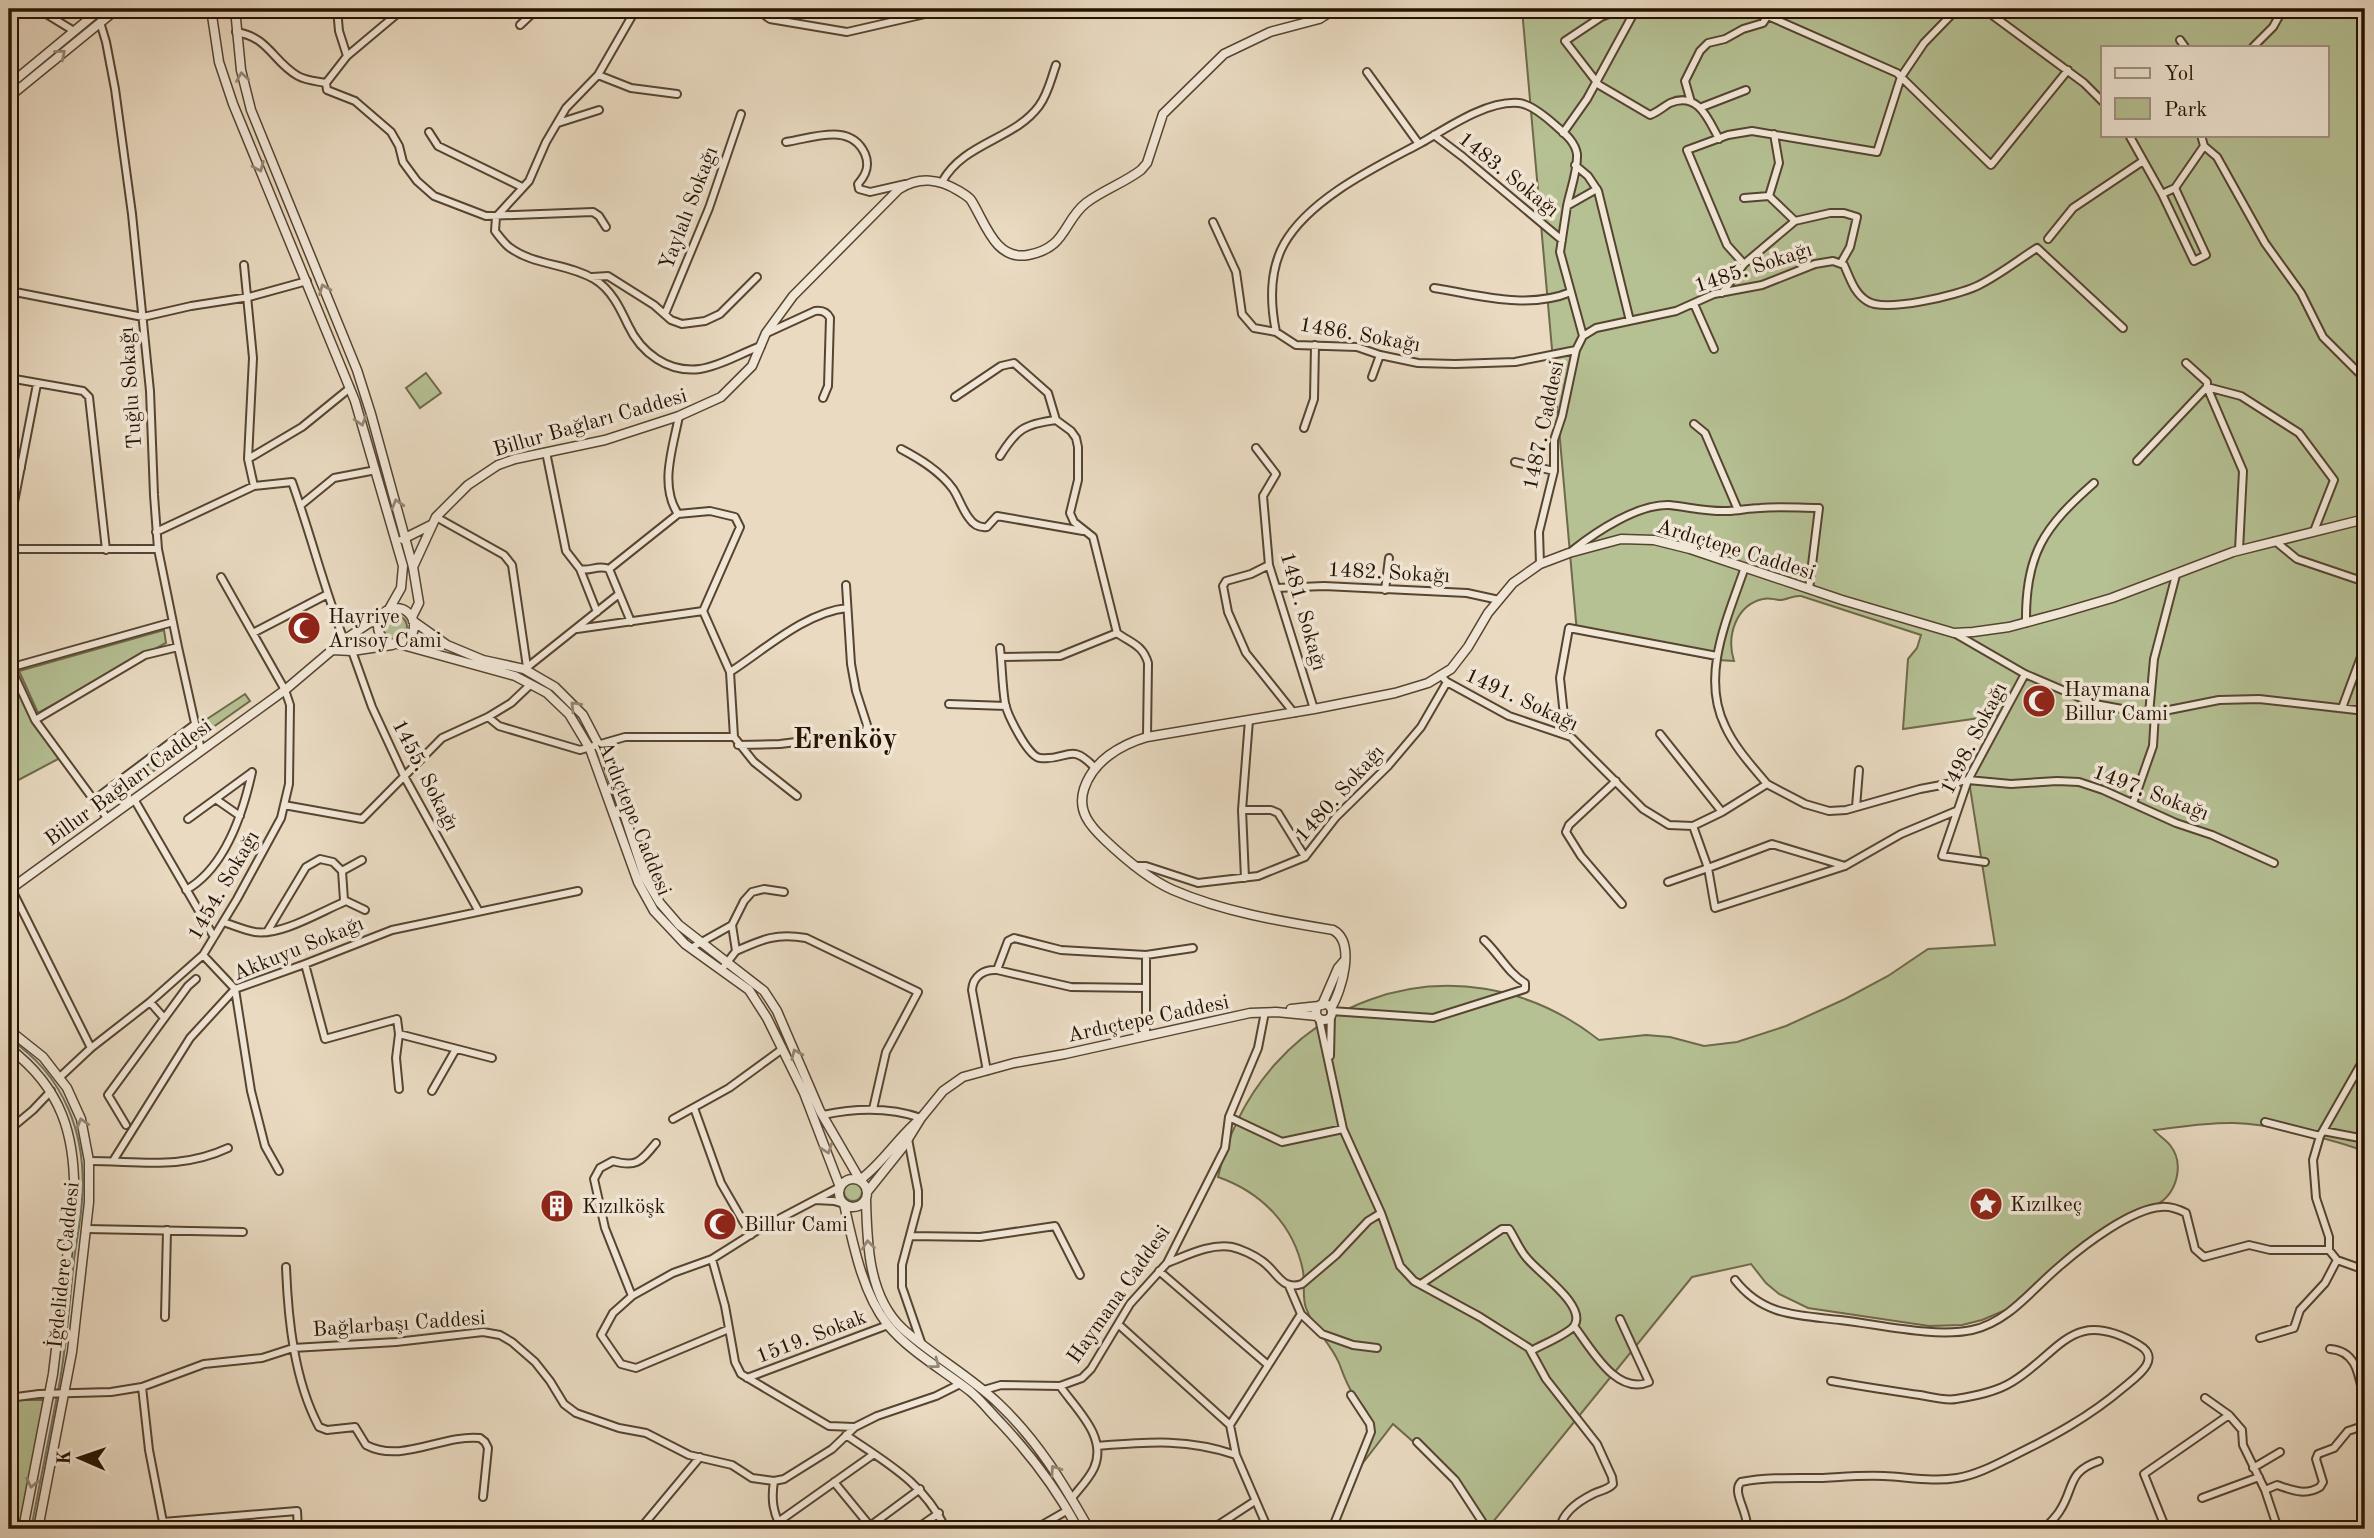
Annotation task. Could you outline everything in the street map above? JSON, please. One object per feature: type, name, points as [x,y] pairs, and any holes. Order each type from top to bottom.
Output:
[{"type":"street","points":[[38,9],[74,31]]},
{"type":"street","points":[[86,9],[96,19]]},
{"type":"street","points":[[9,97],[96,19],[101,9]]},
{"type":"street","points":[[9,85],[74,31],[117,9]]},
{"type":"street","points":[[204,9],[211,13],[219,62],[233,104],[350,388],[376,470],[413,567],[419,603],[413,619],[412,636],[406,642],[397,644],[352,651],[332,650]]},
{"type":"street","points":[[235,9],[240,70],[251,110],[357,370],[401,539],[403,581],[398,594],[380,620],[379,632],[384,639],[397,644]]},
{"type":"street","points":[[337,9],[339,31],[347,56]]},
{"type":"street","points":[[403,9],[347,56],[326,83],[327,90],[355,101],[391,132],[399,146],[403,162],[417,181],[434,196],[486,216],[589,212],[599,216],[606,227]]},
{"type":"street","points":[[520,25],[537,9]]},
{"type":"street","points":[[636,9],[598,75],[566,108],[528,181],[496,217],[495,231],[508,247],[536,261],[566,267],[590,277],[609,292],[634,338],[647,353],[663,363],[681,369],[701,369],[761,346]]},
{"type":"street","points":[[756,9],[770,19],[847,32],[947,9]]},
{"type":"street","points":[[786,142],[838,134],[849,135],[860,144],[867,160],[867,173],[858,184],[859,189],[870,192],[919,180],[942,182],[970,197],[990,236],[1004,250],[1022,256],[1045,250],[1059,240],[1084,204],[1141,170],[1147,163],[1163,114],[1224,54],[1270,32],[1319,19],[1335,9]]},
{"type":"street","points":[[1621,9],[1601,17],[1565,41],[1596,82],[1647,114],[1673,102],[1691,102],[1702,107],[1719,139]]},
{"type":"street","points":[[1563,133],[1596,82],[1636,9]]},
{"type":"street","points":[[1691,102],[1685,81],[1705,45],[1763,23],[1772,9]]},
{"type":"street","points":[[1744,264],[1727,245],[1687,150],[1752,131],[1877,152],[1902,77],[1924,43],[1956,9]]},
{"type":"street","points":[[1984,9],[2068,70],[2101,100]]},
{"type":"street","points":[[2254,46],[2273,27],[2283,9]]},
{"type":"street","points":[[1768,16],[1872,60],[1902,77],[1991,164],[2068,70]]},
{"type":"street","name":"Tuğlu Sokağı","points":[[96,19],[106,42],[120,118],[150,391],[156,532],[201,750]]},
{"type":"street","points":[[236,32],[261,40],[295,75],[326,83]]},
{"type":"street","points":[[2180,40],[2184,46]]},
{"type":"street","points":[[942,182],[951,167],[966,154],[1024,121],[1035,111],[1045,96],[1056,65]]},
{"type":"street","points":[[1367,72],[1419,144]]},
{"type":"street","points":[[598,75],[631,88],[653,93],[677,94]]},
{"type":"street","points":[[1702,107],[1746,90]]},
{"type":"street","points":[[1276,332],[1272,284],[1277,259],[1288,238],[1315,209],[1385,161],[1434,135],[1479,112],[1496,106],[1521,103],[1545,117],[1563,133],[1576,150],[1576,165],[1597,188],[1630,321]]},
{"type":"street","points":[[558,123],[599,110]]},
{"type":"street","name":"Yaylalı Sokağı","points":[[665,314],[709,208],[741,114]]},
{"type":"street","points":[[429,132],[438,146],[522,187]]},
{"type":"street","points":[[1769,196],[1779,163],[1774,134]]},
{"type":"street","name":"1483. Sokağı","points":[[1434,135],[1562,240]]},
{"type":"street","points":[[2130,136],[2162,194],[2194,261],[2206,255],[2175,188]]},
{"type":"street","points":[[2201,136],[2204,146],[2217,158],[2265,243],[2301,293],[2323,337],[2365,379]]},
{"type":"street","points":[[2162,194],[2175,188],[2204,146]]},
{"type":"street","points":[[2048,239],[2073,208],[2143,161]]},
{"type":"street","name":"1487. Caddesi","points":[[1540,564],[1539,532],[1553,471],[1553,440],[1563,416],[1576,350],[1583,336],[1560,252],[1576,165]]},
{"type":"street","name":"Billur Bağları Caddesi","points":[[413,567],[434,521],[451,500],[483,474],[515,459],[605,440],[679,416],[712,402],[731,389],[752,366],[766,333],[804,284],[907,184]]},
{"type":"street","points":[[1567,206],[1597,188]]},
{"type":"street","points":[[1744,198],[1769,196],[1795,221]]},
{"type":"street","points":[[1721,293],[1744,264],[1795,221],[1830,213],[1857,217],[1850,247],[1841,263]]},
{"type":"street","name":"1486. Sokağı","points":[[1213,222],[1236,272],[1242,314],[1254,328],[1276,332],[1296,345],[1357,347],[1418,363],[1455,365],[1515,362],[1576,350]]},
{"type":"street","name":"1485. Sokağı","points":[[1583,336],[1596,328],[1676,311],[1721,293],[1762,285],[1815,264],[1833,261],[1841,263],[1856,292],[1866,301],[1884,307],[1910,304],[1976,286],[2037,248],[2123,328]]},
{"type":"street","points":[[244,265],[253,358],[248,459],[254,486]]},
{"type":"street","points":[[590,277],[608,276],[671,320],[682,324],[705,321],[720,314],[757,277]]},
{"type":"street","points":[[9,297],[10,291],[143,317],[248,297],[307,281]]},
{"type":"street","points":[[1434,288],[1523,302],[1548,300],[1571,292]]},
{"type":"street","points":[[1694,304],[1714,349]]},
{"type":"street","points":[[766,333],[814,311],[822,311],[828,315],[828,386],[823,398]]},
{"type":"street","points":[[1304,428],[1314,399],[1315,345]]},
{"type":"street","points":[[1373,377],[1380,355]]},
{"type":"street","points":[[956,397],[1001,366],[1014,363],[1048,393],[1056,420],[1071,431],[1078,447],[1078,480],[1070,513],[1074,522],[1093,537],[1117,633],[1141,648],[1147,663],[1147,737]]},
{"type":"street","points":[[2186,363],[2207,382],[2243,471],[2239,551]]},
{"type":"street","points":[[9,379],[83,391],[89,397],[106,550]]},
{"type":"street","points":[[9,528],[37,384]]},
{"type":"street","points":[[2137,461],[2207,387]]},
{"type":"street","points":[[2207,387],[2241,396],[2299,433],[2334,480],[2314,531]]},
{"type":"street","points":[[248,459],[302,426],[350,388]]},
{"type":"street","points":[[678,514],[668,491],[679,416]]},
{"type":"street","points":[[1000,456],[1020,430],[1034,423],[1056,420]]},
{"type":"street","points":[[1694,424],[1705,433],[1738,510]]},
{"type":"street","name":"1481. Sokağı","points":[[1256,448],[1276,474],[1263,496],[1269,565],[1314,709]]},
{"type":"street","points":[[901,449],[920,459],[952,488],[967,516],[979,527],[987,527],[997,516],[1085,531]]},
{"type":"street","points":[[546,452],[566,551],[580,569],[597,612]]},
{"type":"street","points":[[1515,462],[1553,471]]},
{"type":"street","points":[[9,465],[21,468]]},
{"type":"street","points":[[301,505],[334,478],[376,470]]},
{"type":"street","points":[[156,532],[254,486],[292,482],[344,640]]},
{"type":"street","points":[[2026,622],[2025,597],[2035,555],[2048,528],[2094,483]]},
{"type":"street","points":[[1569,553],[1593,534],[1657,506],[1671,505],[1694,510],[1819,508],[1809,589]]},
{"type":"street","points":[[609,569],[678,514],[709,512],[731,515],[739,523],[739,530],[703,611],[730,672],[733,737],[754,762],[797,796]]},
{"type":"street","name":"Ardıçtepe Caddesi","points":[[1095,768],[1114,752],[1147,737],[1395,693],[1444,678],[1468,647],[1488,613],[1513,583],[1540,564],[1621,539],[1639,538],[1690,549],[1954,633],[2026,622],[2112,598],[2239,551],[2365,519]]},
{"type":"street","points":[[434,521],[504,555],[512,565],[526,668]]},
{"type":"street","name":"Billur Bağları Caddesi","points":[[401,539],[434,521]]},
{"type":"street","points":[[2275,541],[2297,559],[2365,582]]},
{"type":"street","points":[[9,550],[159,549]]},
{"type":"street","points":[[1385,590],[1389,558]]},
{"type":"street","points":[[1269,565],[1251,575],[1226,581],[1223,586],[1232,622],[1246,653],[1294,713]]},
{"type":"street","points":[[580,569],[599,566],[609,569]]},
{"type":"street","points":[[1745,567],[1717,656],[1717,706],[1725,727],[1743,755],[1767,784],[1722,812],[1693,826],[1708,867],[1715,908],[1845,866],[1901,834],[1956,811]]},
{"type":"street","points":[[609,569],[631,622]]},
{"type":"street","points":[[2133,803],[2153,746],[2154,659],[2176,575]]},
{"type":"street","points":[[221,577],[285,690]]},
{"type":"street","points":[[738,745],[780,744],[864,732],[867,725],[851,664],[846,585]]},
{"type":"street","name":"1482. Sokağı","points":[[1276,588],[1324,586],[1467,593],[1499,600]]},
{"type":"street","points":[[516,676],[619,594]]},
{"type":"street","points":[[253,633],[327,595]]},
{"type":"street","points":[[386,612],[399,608],[447,645],[483,660],[526,668],[555,687],[583,715],[600,744],[645,878],[660,902],[679,925],[702,942],[725,965],[764,991],[777,1011],[823,1115],[867,1195],[867,1232],[873,1276],[897,1322],[1002,1406],[1059,1476],[1088,1529]]},
{"type":"street","points":[[730,672],[808,620],[829,611],[847,608]]},
{"type":"street","points":[[574,630],[703,611]]},
{"type":"street","name":"Billur Bağları Caddesi","points":[[12,887],[285,690],[344,640],[386,612]]},
{"type":"street","points":[[107,818],[35,720],[9,667],[173,622]]},
{"type":"street","points":[[1566,735],[1560,678],[1569,628],[1717,656]]},
{"type":"street","points":[[1000,657],[1060,656],[1117,633]]},
{"type":"street","points":[[1954,633],[2025,674],[2095,704],[2152,714],[2219,700],[2259,699],[2365,710]]},
{"type":"street","name":"Ardıçtepe Caddesi","points":[[397,644],[516,676],[547,693],[569,714],[590,749],[638,882],[654,911],[691,948],[725,965],[749,989],[768,1018],[811,1108],[840,1187]]},
{"type":"street","points":[[2342,708],[2365,646]]},
{"type":"street","points":[[35,720],[145,655],[178,647]]},
{"type":"street","points":[[1000,648],[1006,706],[1023,741],[1033,755],[1040,758],[1076,753],[1095,768],[1083,793],[1085,816],[1095,830],[1133,866],[1172,890],[1284,923],[1333,930],[1344,940],[1345,969],[1331,1011],[1326,1019],[1318,1017]]},
{"type":"street","name":"1455. Sokağı","points":[[352,651],[372,707],[404,775],[478,910]]},
{"type":"street","name":"1498. Sokağı","points":[[1985,862],[1942,856],[1968,780],[2025,674]]},
{"type":"street","name":"1491. Sokağı","points":[[1444,678],[1509,716],[1571,737],[1643,809],[1669,825],[1693,826]]},
{"type":"street","name":"1480. Sokağı","points":[[1133,866],[1146,866],[1198,883],[1258,876],[1305,857],[1336,817],[1388,766],[1421,727],[1444,678]]},
{"type":"street","points":[[284,805],[362,819],[442,738],[488,717],[511,703],[531,684]]},
{"type":"street","name":"1454. Sokağı","points":[[60,1077],[203,955],[223,922],[281,818],[289,784],[291,750],[290,705],[285,690]]},
{"type":"street","points":[[949,704],[1006,706]]},
{"type":"street","points":[[488,717],[499,726],[577,750],[590,749],[625,737],[733,737]]},
{"type":"street","points":[[1245,878],[1242,810],[1249,720]]},
{"type":"street","points":[[94,800],[194,725]]},
{"type":"street","points":[[1660,733],[1722,812]]},
{"type":"street","points":[[1856,807],[1859,770]]},
{"type":"street","points":[[186,890],[199,883],[210,872],[240,816],[252,772],[188,820]]},
{"type":"street","name":"1497. Sokağı","points":[[1767,784],[1805,804],[1829,811],[1968,780],[2011,784],[2079,782],[2274,863]]},
{"type":"street","points":[[1616,781],[1569,825],[1566,832],[1581,856],[1622,904]]},
{"type":"street","points":[[134,799],[214,937]]},
{"type":"street","points":[[217,800],[240,816]]},
{"type":"street","points":[[1242,810],[1271,810],[1278,813],[1305,857]]},
{"type":"street","points":[[1668,882],[1772,844],[1845,866]]},
{"type":"street","points":[[267,932],[306,867],[320,859],[337,864],[342,871],[344,900]]},
{"type":"street","points":[[342,871],[362,860]]},
{"type":"street","points":[[9,873],[12,887],[91,1048]]},
{"type":"street","points":[[691,948],[732,925],[744,901],[752,892],[764,889],[784,892]]},
{"type":"street","name":"Akkuyu Sokağı","points":[[113,1161],[190,1038],[235,989],[392,930],[579,891]]},
{"type":"street","points":[[223,922],[256,932],[267,932],[282,929],[344,900]]},
{"type":"street","points":[[344,900],[365,911]]},
{"type":"street","points":[[732,925],[736,951]]},
{"type":"street","points":[[725,965],[736,951],[768,937],[787,935],[806,938],[918,992],[886,1052],[873,1109]]},
{"type":"street","points":[[997,971],[1008,941],[1014,938],[1061,950],[1146,955],[1193,948]]},
{"type":"street","points":[[1331,1011],[1433,1018],[1525,989],[1525,983],[1509,970],[1498,953],[1484,940]]},
{"type":"street","points":[[203,955],[235,989],[251,1091],[265,1146],[279,1171]]},
{"type":"street","points":[[1146,955],[1146,1036]]},
{"type":"street","points":[[1344,961],[1317,1010],[1318,1017],[1343,1129],[1381,1213],[1400,1266],[1420,1284],[1480,1317],[1531,1351],[1546,1379],[1593,1438],[1613,1479],[1610,1488],[1594,1494],[1571,1509],[1564,1516],[1560,1529]]},
{"type":"street","points":[[305,964],[325,1039],[397,1019],[399,1034],[396,1058],[399,1089]]},
{"type":"street","points":[[987,1070],[972,985],[986,971],[1071,987],[1145,988]]},
{"type":"street","points":[[126,1125],[108,1095],[188,986],[196,979]]},
{"type":"street","points":[[150,1002],[164,1018]]},
{"type":"street","points":[[1320,1005],[1327,1005],[1331,1011],[1329,1062]]},
{"type":"street","name":"Ardıçtepe Caddesi","points":[[921,1118],[943,1091],[963,1077],[987,1070],[1250,1013],[1320,1005]]},
{"type":"street","name":"Ardıçtepe Caddesi","points":[[1276,1012],[1318,1017]]},
{"type":"street","name":"Haymana Caddesi","points":[[1060,1386],[1082,1378],[1091,1369],[1130,1304],[1167,1262],[1225,1148],[1229,1117],[1258,1048],[1265,1013]]},
{"type":"street","name":"İğdelidere Caddesi","points":[[9,1030],[34,1049],[60,1077],[81,1119],[89,1161],[89,1202],[66,1393],[38,1529]]},
{"type":"street","points":[[399,1034],[492,1058]]},
{"type":"street","name":"İğdelidere Caddesi","points":[[9,1048],[32,1068],[51,1091],[63,1115],[73,1153],[74,1188],[60,1326],[50,1394],[23,1526]]},
{"type":"street","points":[[432,1091],[456,1049]]},
{"type":"street","points":[[673,1119],[729,1088],[781,1050]]},
{"type":"street","points":[[2365,1058],[2321,1133],[2313,1160],[2316,1198],[2329,1237],[2329,1250],[2337,1261],[2365,1270]]},
{"type":"street","points":[[9,1130],[51,1091]]},
{"type":"street","points":[[694,1108],[721,1183],[751,1235]]},
{"type":"street","points":[[823,1115],[873,1109],[908,1113],[921,1118]]},
{"type":"street","points":[[1229,1117],[1282,1142],[1343,1129]]},
{"type":"street","points":[[815,1200],[834,1200],[858,1207],[921,1118]]},
{"type":"street","points":[[860,1180],[884,1160],[906,1130],[921,1118]]},
{"type":"street","points":[[2264,1122],[2365,1139]]},
{"type":"street","points":[[908,1139],[918,1198],[902,1265],[902,1287],[921,1342]]},
{"type":"street","points":[[632,1296],[605,1227],[594,1179],[600,1168],[613,1161],[625,1165],[638,1162],[656,1143]]},
{"type":"street","points":[[89,1161],[183,1163],[206,1158],[228,1147]]},
{"type":"street","points":[[729,1329],[642,1366],[621,1364],[601,1335],[614,1313],[632,1296],[673,1273],[712,1259],[840,1187],[851,1178],[860,1180]]},
{"type":"street","points":[[840,1187],[839,1196],[844,1204],[866,1283],[877,1309],[888,1325],[972,1393],[1035,1460],[1078,1529]]},
{"type":"street","points":[[1735,1280],[1746,1294],[1762,1305],[1796,1315],[1947,1332],[1972,1330],[1995,1322],[2081,1249],[2148,1209],[2163,1206],[2177,1208],[2186,1213],[2195,1249],[2204,1257],[2249,1245],[2270,1250],[2329,1250]]},
{"type":"street","points":[[1289,1286],[1302,1284],[1336,1255],[1368,1221],[1381,1213]]},
{"type":"street","points":[[910,1236],[980,1237],[1055,1226],[1080,1275]]},
{"type":"street","points":[[1420,1284],[1507,1228],[1526,1257],[1568,1297],[1576,1312],[1574,1326],[1615,1377],[1634,1386],[1649,1382],[1620,1319]]},
{"type":"street","points":[[86,1229],[243,1232]]},
{"type":"street","points":[[165,1317],[167,1230]]},
{"type":"street","points":[[1167,1262],[1217,1247],[1233,1247],[1260,1259],[1271,1268],[1279,1280],[1289,1286],[1301,1314],[1322,1334],[1353,1345],[1377,1348]]},
{"type":"street","points":[[712,1259],[737,1368],[747,1378],[829,1426],[855,1427]]},
{"type":"street","points":[[2260,1338],[2294,1328],[2300,1310],[2325,1283],[2337,1261]]},
{"type":"street","points":[[286,1267],[287,1307],[293,1348],[319,1427],[327,1430],[355,1427],[366,1446],[386,1450],[404,1450],[480,1438],[488,1448],[483,1497]]},
{"type":"street","points":[[1158,1271],[1268,1365]]},
{"type":"street","points":[[1230,1425],[1301,1314]]},
{"type":"street","points":[[1118,1324],[1230,1425],[1236,1455],[1268,1529]]},
{"type":"street","name":"1519. Sokak","points":[[747,1378],[888,1325]]},
{"type":"street","points":[[1531,1351],[1574,1326]]},
{"type":"street","points":[[1747,1529],[1746,1513],[1736,1491],[1741,1482],[1881,1476],[1938,1480],[1960,1478],[1992,1466],[2075,1425],[2121,1390],[2147,1367],[2149,1360],[2142,1346],[2121,1335],[2091,1330],[2076,1334],[2054,1346],[2034,1367],[2009,1384],[1982,1394],[1952,1400],[1831,1381]]},
{"type":"street","name":"Bağlarbaşı Caddesi","points":[[9,1398],[111,1392],[142,1387],[204,1364],[262,1358],[293,1348],[396,1342],[445,1334],[483,1332],[500,1335],[535,1362],[570,1410],[619,1428],[646,1433],[689,1455],[732,1465],[752,1478],[774,1481]]},
{"type":"street","points":[[2330,1349],[2337,1349],[2348,1355],[2358,1370],[2365,1404]]},
{"type":"street","points":[[782,1529],[774,1514],[771,1498],[774,1481],[784,1479],[832,1448],[855,1427],[960,1384]]},
{"type":"street","points":[[984,1390],[1001,1385],[1060,1386],[1093,1432],[1097,1446],[1096,1464],[1072,1499]]},
{"type":"street","points":[[142,1387],[149,1450],[163,1522],[297,1511],[298,1529]]},
{"type":"street","points":[[1332,1529],[1371,1432],[1370,1424],[1351,1395]]},
{"type":"street","points":[[2205,1398],[2229,1415],[2242,1430],[2243,1445],[2265,1490],[2278,1529]]},
{"type":"street","points":[[2166,1529],[2144,1474],[2229,1415]]},
{"type":"street","points":[[2265,1490],[2277,1485],[2307,1493],[2320,1487],[2323,1482],[2316,1457],[2334,1448],[2344,1433],[2360,1427],[2365,1418]]},
{"type":"street","points":[[846,1435],[910,1479],[939,1513],[946,1529]]},
{"type":"street","points":[[1097,1446],[1179,1441],[1236,1455]]},
{"type":"street","points":[[1417,1442],[1455,1480],[1486,1529]]},
{"type":"street","points":[[2253,1468],[2280,1452]]},
{"type":"street","points":[[778,1522],[873,1454]]},
{"type":"street","points":[[640,1529],[700,1457]]},
{"type":"street","points":[[2044,1529],[2059,1512],[2078,1472],[2099,1461]]},
{"type":"street","points":[[2202,1498],[2259,1477]]},
{"type":"street","points":[[834,1482],[868,1528],[920,1489]]},
{"type":"street","points":[[1212,1529],[1255,1500]]},
{"type":"street","points":[[1035,1529],[1068,1510]]},
{"type":"street","points":[[916,1529],[939,1513]]},
{"type":"street","points":[[9,1525],[23,1526]]},
{"type":"green space","points":[[1522,9],[2365,9],[2365,1151],[2301,1132],[2251,1124],[2214,1123],[2154,1130],[2170,1145],[2177,1161],[2176,1178],[2169,1194],[2044,1276],[2008,1309],[1962,1325],[1929,1326],[1808,1308],[1779,1294],[1751,1264],[1692,1277],[1488,1528],[1461,1484],[1393,1424],[1359,1468],[1370,1419],[1350,1389],[1336,1356],[1309,1315],[1304,1300],[1303,1271],[1292,1239],[1273,1212],[1261,1201],[1234,1183],[1218,1177],[1240,1116],[1274,1065],[1318,1026],[1370,1000],[1426,987],[1485,989],[1543,1006],[1599,1040],[1646,1035],[1670,1037],[1704,1046],[1737,1042],[1786,1026],[1888,976],[1928,949],[1995,945],[1968,775],[2000,715],[1903,729],[1908,659],[1917,648],[1921,635],[1801,596],[1783,600],[1763,599],[1746,608],[1735,623],[1731,642],[1734,661],[1577,633]]},
{"type":"green space","points":[[426,373],[441,393],[420,408],[406,388]]},
{"type":"green space","points":[[395,615],[404,618],[407,627],[404,636],[395,639],[386,636],[383,627],[386,618]]},
{"type":"green space","points":[[164,630],[166,643],[38,713],[19,671]]},
{"type":"green space","points":[[11,676],[60,758],[9,785],[9,678]]},
{"type":"green space","points":[[245,694],[250,701],[202,735],[201,723]]},
{"type":"green space","points":[[185,737],[187,747],[107,804],[105,798],[109,794]]},
{"type":"green space","points":[[853,1183],[859,1186],[862,1192],[859,1198],[853,1201],[847,1198],[844,1192],[847,1186]]},
{"type":"green space","points":[[9,1400],[47,1400],[21,1529],[9,1529]]},
{"type":"waterway","points":[[9,1039],[45,1070],[58,1089],[76,1130],[81,1153],[81,1209],[58,1391]]},
{"type":"waterway","points":[[31,1529],[57,1396]]},
{"type":"place","name":"Hayriye Arısoy Cami","points":[[304,628]]},
{"type":"place","name":"Haymana Billur Cami","points":[[2039,701]]},
{"type":"place","name":"Kızılkeç","points":[[1986,1204]]},
{"type":"place","name":"Kızılköşk","points":[[557,1206]]},
{"type":"place","name":"Billur Cami","points":[[720,1224]]},
{"type":"district","name":"Erenköy","points":[[845,738]]}]
